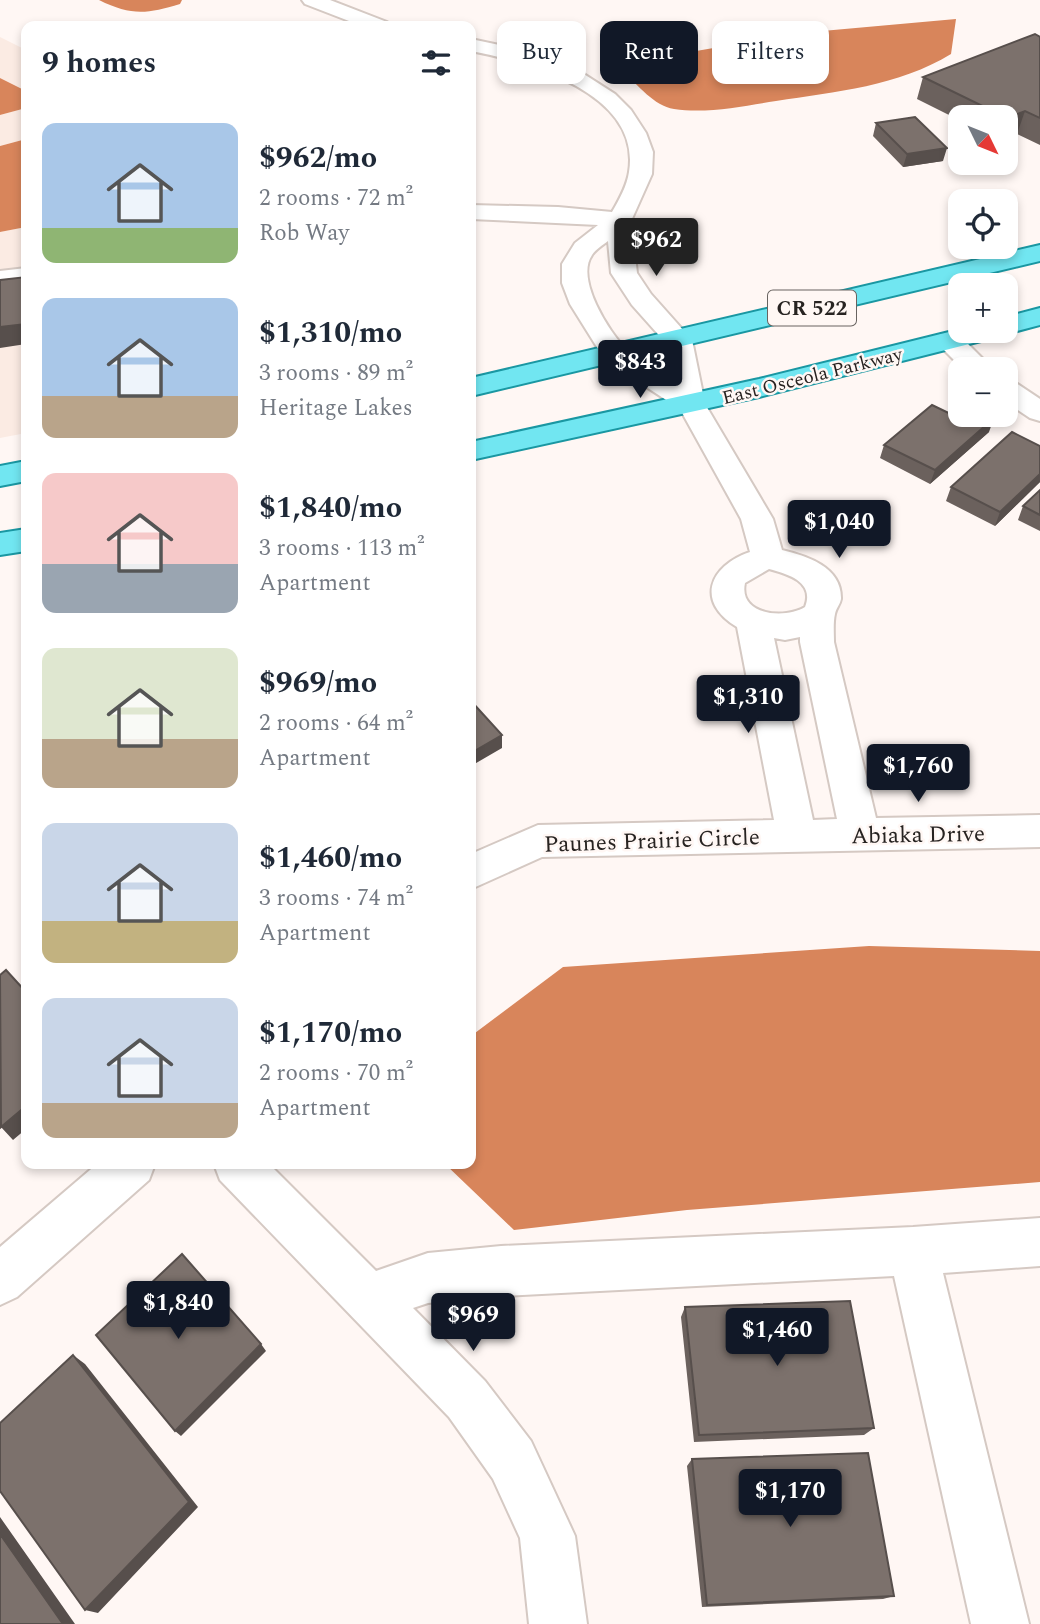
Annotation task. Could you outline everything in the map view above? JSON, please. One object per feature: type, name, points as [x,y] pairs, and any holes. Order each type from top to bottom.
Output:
[{"type":"main road","name":"CR 522","points":[[476,386],[1040,253]]},
{"type":"main road","points":[[1018,322],[1040,316]]},
{"type":"main road","name":"East Osceola Parkway","points":[[476,450],[691,404],[948,341]]},
{"type":"main road","points":[[0,476],[21,472]]},
{"type":"main road","points":[[0,544],[21,541]]},
{"type":"street","points":[[312,0],[367,21]]},
{"type":"street","points":[[476,46],[546,62],[579,78],[609,99],[641,143],[644,168],[620,220],[624,273],[641,299],[678,340],[691,404],[757,519],[768,558]]},
{"type":"street","points":[[476,212],[558,214],[620,220]]},
{"type":"street","points":[[476,219],[520,226],[558,247],[573,275],[578,296],[616,355],[691,404]]},
{"type":"street","points":[[558,247],[587,244],[620,220]]},
{"type":"street","points":[[0,261],[21,259]]},
{"type":"street","points":[[0,279],[21,277]]},
{"type":"street","points":[[951,343],[966,357]]},
{"type":"street","points":[[1018,397],[1040,412]]},
{"type":"street","points":[[768,558],[787,560],[804,567],[818,577],[825,590],[825,604],[818,615],[805,624],[788,627],[753,621],[734,608],[727,591],[731,575],[746,563],[768,558]]},
{"type":"street","points":[[818,615],[817,642],[860,835]]},
{"type":"street","points":[[753,621],[797,836]]},
{"type":"street","name":"Abiaka Drive","points":[[797,836],[1040,831]]},
{"type":"street","name":"Paunes Prairie Circle","points":[[476,870],[538,841],[797,836]]},
{"type":"street","points":[[0,1280],[126,1169]]},
{"type":"street","points":[[242,1169],[467,1399],[512,1460],[547,1536],[558,1624]]},
{"type":"street","points":[[369,1298],[428,1278],[501,1271],[913,1251],[1040,1242]]},
{"type":"street","points":[[913,1251],[1000,1624]]},
{"type":"shaded area","points":[[99,0],[182,0],[180,4],[139,12],[121,9]]},
{"type":"shaded area","points":[[956,19],[951,54],[910,74],[866,86],[699,111],[674,109],[660,104],[636,84],[698,84],[698,51],[712,48],[712,84],[829,84],[829,30]]},
{"type":"shaded area","points":[[0,37],[21,48],[21,88],[0,78]]},
{"type":"shaded area","points":[[0,78],[21,88],[21,109],[0,115]]},
{"type":"shaded area","points":[[21,109],[21,140],[0,146],[0,115]]},
{"type":"shaded area","points":[[21,140],[21,228],[0,232],[0,146]]},
{"type":"shaded area","points":[[21,228],[21,434],[0,438],[0,232]]},
{"type":"shaded area","points":[[869,946],[1040,951],[1040,1182],[687,1210],[514,1230],[450,1169],[476,1169],[476,1032],[563,967]]},
{"type":"building","points":[[1035,34],[1040,37],[1040,118],[1025,111],[1018,114],[1018,105],[980,105],[923,77]]},
{"type":"building","points":[[915,117],[947,148],[907,154],[876,123]]},
{"type":"building","points":[[21,278],[21,325],[0,327],[0,280]]},
{"type":"building","points":[[932,405],[948,413],[948,427],[984,427],[935,470],[884,445]]},
{"type":"building","points":[[1012,432],[1040,446],[1040,474],[1000,512],[951,487]]},
{"type":"building","points":[[1040,490],[1040,515],[1023,506]]},
{"type":"building","points":[[476,706],[502,735],[476,750]]},
{"type":"building","points":[[6,970],[21,986],[21,1110],[1,1127],[0,975]]},
{"type":"building","points":[[182,1254],[261,1344],[175,1431],[96,1335]]},
{"type":"building","points":[[850,1301],[874,1428],[699,1435],[685,1307]]},
{"type":"building","points":[[73,1355],[189,1502],[85,1610],[0,1491],[0,1423]]},
{"type":"building","points":[[868,1453],[894,1596],[707,1605],[692,1459]]},
{"type":"building","points":[[0,1534],[63,1624],[0,1624]]}]
